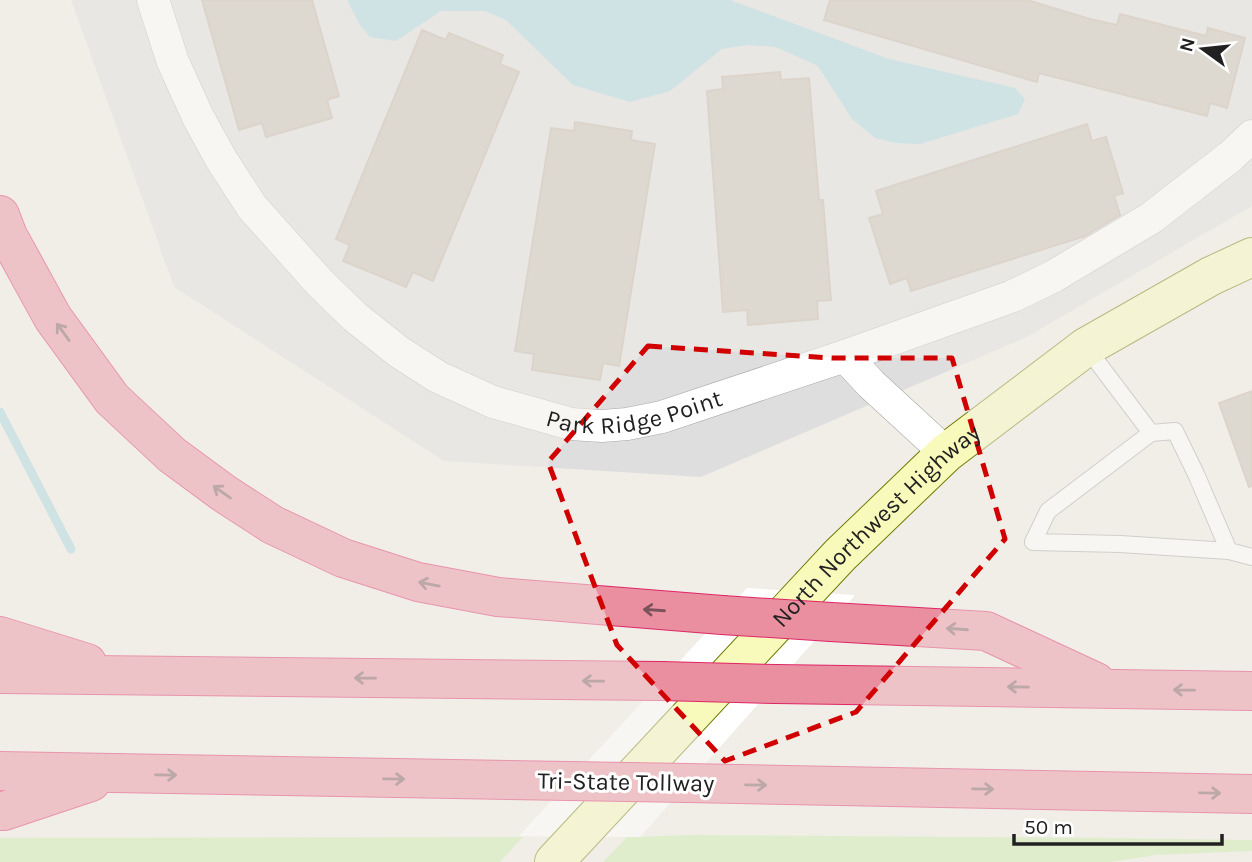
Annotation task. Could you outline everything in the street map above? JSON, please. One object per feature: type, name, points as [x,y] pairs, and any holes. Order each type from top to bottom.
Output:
[{"type":"highway","points":[[0,215],[8,236],[53,318],[112,399],[172,455],[225,494],[273,525],[343,558],[418,582],[498,597],[722,615],[986,631],[1111,688]]},
{"type":"highway","points":[[0,636],[129,676]]},
{"type":"highway","points":[[0,674],[1252,691]]},
{"type":"highway","name":"Tri-State Tollway","points":[[0,771],[1252,794]]},
{"type":"highway","points":[[0,811],[117,774]]},
{"type":"main road","name":"North Northwest Highway","points":[[554,862],[840,555],[946,453],[1086,347],[1211,276],[1252,257]]},
{"type":"street","name":"Park Ridge Point","points":[[153,0],[173,62],[221,159],[252,206],[320,283],[355,317],[399,352],[438,377],[493,402],[571,424],[627,424],[662,418],[1013,296],[1054,276],[1151,218],[1231,156],[1252,136]]},
{"type":"street","points":[[845,356],[871,384],[946,453]]},
{"type":"lane","points":[[1086,347],[1151,433]]},
{"type":"lane","points":[[1229,551],[1175,431],[1151,433],[1048,511],[1033,542],[1229,551],[1252,557]]},
{"type":"highlighted area","points":[[648,346],[832,358],[952,358],[1005,539],[856,712],[725,761],[617,645],[548,462]]},
{"type":"shaded area","points":[[71,0],[1252,0],[1252,206],[1025,338],[701,477],[444,461],[174,287]]},
{"type":"green space","points":[[698,835],[1252,840],[1252,851],[1156,855],[1111,862],[603,862],[627,837]]},
{"type":"green space","points":[[523,837],[500,862],[0,862],[0,838]]},
{"type":"water","points":[[347,0],[730,0],[889,59],[1015,88],[1025,99],[1018,114],[920,144],[896,143],[875,138],[852,119],[818,66],[776,47],[748,45],[722,49],[670,91],[630,102],[573,85],[506,20],[485,11],[441,11],[396,41],[370,37],[360,25]]},
{"type":"pier","points":[[747,588],[855,595],[640,837],[519,836]]},
{"type":"building","points":[[202,0],[312,0],[339,96],[327,100],[332,118],[266,137],[262,123],[239,130]]},
{"type":"building","points":[[830,0],[1027,0],[1117,25],[1120,14],[1206,36],[1208,28],[1245,38],[1227,108],[1210,103],[1207,116],[1039,73],[1037,82],[824,20]]},
{"type":"building","points":[[422,30],[446,40],[449,33],[503,55],[500,64],[519,72],[433,281],[413,272],[406,287],[343,261],[350,245],[336,239]]},
{"type":"building","points":[[780,72],[781,80],[809,78],[831,300],[817,301],[818,319],[748,325],[747,310],[723,312],[707,91],[723,89],[722,77]]},
{"type":"building","points":[[575,122],[632,131],[631,140],[655,144],[619,366],[603,363],[600,380],[532,370],[534,354],[515,351],[551,128],[574,131]]},
{"type":"building","points":[[1087,124],[1092,141],[1106,137],[1123,193],[1114,196],[1120,215],[1085,236],[911,291],[907,278],[890,284],[869,218],[883,214],[876,191]]},
{"type":"building","points":[[1252,391],[1252,486],[1249,487],[1219,403]]},
{"type":"waterway","points":[[0,412],[71,549]]}]
